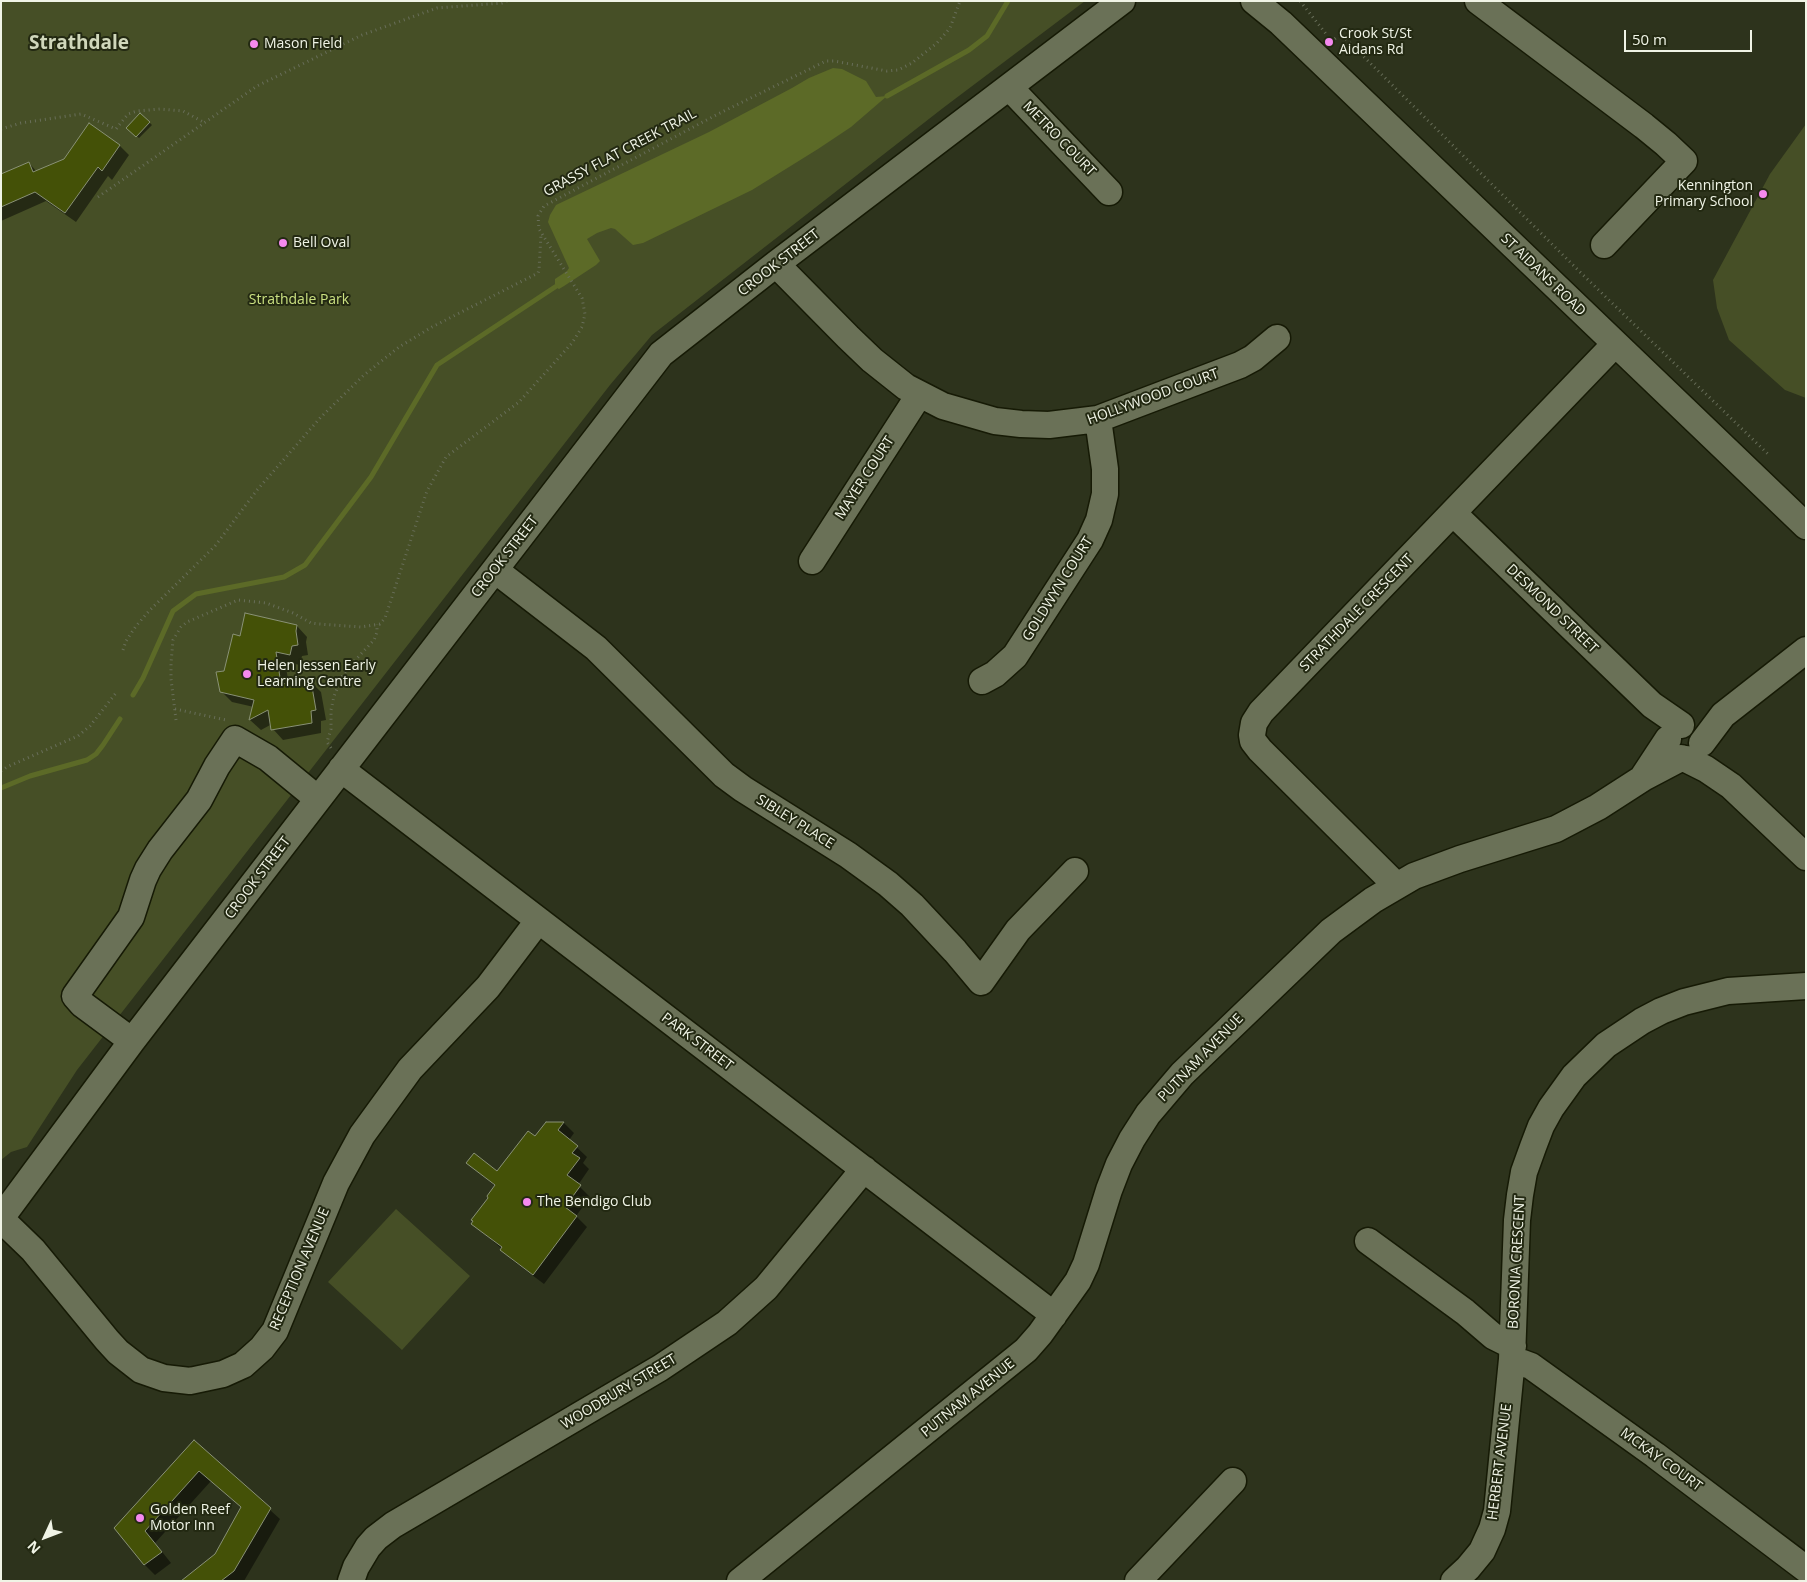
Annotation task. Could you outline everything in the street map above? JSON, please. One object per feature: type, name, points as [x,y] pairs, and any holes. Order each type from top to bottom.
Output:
[{"type":"street","name":"ST AIDANS ROAD","points":[[1254,1],[1281,23],[1806,526]]},
{"type":"street","name":"ST AIDANS ROAD","points":[[1266,1],[1281,23]]},
{"type":"street","points":[[1478,1],[1644,126],[1684,162],[1604,245]]},
{"type":"street","name":"CROOK STREET","points":[[1,1218],[132,1041],[661,354],[1119,2]]},
{"type":"street","name":"METRO COURT","points":[[1008,87],[1109,192]]},
{"type":"street","name":"HOLLYWOOD COURT","points":[[776,264],[872,360],[894,379],[919,395],[943,406],[996,421],[1049,425],[1098,419],[1240,365],[1253,358],[1277,338]]},
{"type":"street","name":"STRATHDALE CRESCENT","points":[[1396,885],[1260,750],[1253,741],[1252,729],[1254,723],[1261,712],[1615,344]]},
{"type":"street","name":"MAYER COURT","points":[[812,561],[919,395]]},
{"type":"street","name":"GOLDWYN COURT","points":[[982,681],[995,674],[1015,656],[1090,540],[1098,520],[1104,494],[1105,469],[1098,419]]},
{"type":"street","name":"DESMOND STREET","points":[[1453,513],[1652,705],[1685,742]]},
{"type":"street","name":"SIBLEY PLACE","points":[[495,570],[596,648],[724,775],[848,855],[888,884],[912,905],[949,944],[981,982],[1018,930],[1075,872]]},
{"type":"street","name":"PUTNAM AVENUE","points":[[740,1581],[1026,1350],[1073,1289],[1083,1272],[1108,1190],[1119,1164],[1142,1123],[1164,1093],[1182,1074],[1313,947],[1351,915],[1396,885],[1460,859],[1533,838],[1556,829],[1598,807],[1643,778],[1685,742],[1723,715],[1806,650]]},
{"type":"street","points":[[132,1041],[82,1004],[75,996],[131,917],[148,869],[160,850],[199,800],[217,766],[235,738],[268,758],[318,799]]},
{"type":"street","points":[[1685,742],[1706,768],[1731,786],[1806,857]]},
{"type":"street","name":"PARK STREET","points":[[344,765],[538,921],[1054,1315]]},
{"type":"street","name":"RECEPTION AVENUE","points":[[1,1218],[33,1250],[113,1346],[141,1370],[164,1378],[190,1380],[223,1374],[243,1364],[262,1348],[275,1331],[336,1183],[367,1128],[410,1069],[488,987],[538,921]]},
{"type":"street","name":"BORONIA CRESCENT","points":[[1512,1353],[1517,1220],[1524,1172],[1541,1126],[1574,1076],[1606,1045],[1642,1021],[1684,1002],[1728,991],[1806,986]]},
{"type":"street","name":"WOODBURY STREET","points":[[351,1581],[356,1567],[368,1547],[393,1525],[660,1368],[728,1323],[766,1288],[864,1169]]},
{"type":"street","name":"MCKAY COURT","points":[[1368,1241],[1464,1312],[1512,1353],[1655,1455],[1806,1569]]},
{"type":"street","name":"HERBERT AVENUE","points":[[1454,1581],[1479,1556],[1488,1541],[1497,1511],[1512,1353]]},
{"type":"street","points":[[1138,1581],[1233,1481]]},
{"type":"path","points":[[98,197],[257,86],[362,35],[437,8],[502,4],[507,1]]},
{"type":"path","name":"GRASSY FLAT CREEK TRAIL","points":[[344,765],[328,745],[332,724],[332,704],[342,677],[374,640],[377,624],[383,621],[387,614],[427,492],[446,457],[519,402],[577,336],[582,327],[585,314],[582,298],[539,229],[538,216],[544,206],[710,118],[818,64],[834,61],[887,71],[898,70],[912,63],[937,43],[950,28],[960,1]]},
{"type":"path","points":[[1300,1],[1332,41],[1341,34],[1579,271],[1770,456]]},
{"type":"path","points":[[1,129],[21,123],[81,114],[116,130],[128,114],[137,111],[160,109],[183,111],[206,123]]},
{"type":"path","points":[[123,650],[126,641],[136,626],[215,546],[257,490],[320,417],[364,375],[399,347],[432,327],[538,273],[542,235]]},
{"type":"path","points":[[176,720],[171,671],[173,640],[176,633],[187,622],[231,602],[248,600],[266,603],[293,613],[311,623],[361,626],[377,624]]},
{"type":"path","points":[[1,771],[78,736],[90,726],[116,693]]},
{"type":"green space","name":"Strathdale Park","points":[[1,1],[1085,1],[943,108],[652,335],[610,385],[77,1070],[27,1147],[11,1152],[1,1160]]},
{"type":"green space","points":[[1806,124],[1806,398],[1785,390],[1729,340],[1717,308],[1713,280],[1770,174]]},
{"type":"green space","points":[[396,1209],[470,1276],[402,1350],[328,1282]]},
{"type":"shaded area","points":[[833,68],[842,69],[866,81],[876,97],[887,96],[851,127],[752,190],[643,243],[633,245],[615,229],[611,228],[597,233],[587,239],[600,261],[559,289],[555,287],[555,279],[569,268],[548,222],[556,205],[709,132],[809,78]]},
{"type":"building","points":[[140,113],[150,122],[136,137],[126,128]]},
{"type":"building","points":[[89,123],[120,145],[102,171],[98,167],[65,213],[35,192],[1,207],[1,174],[29,162],[33,172],[64,159]]},
{"type":"building","points":[[245,613],[297,625],[298,645],[292,646],[290,655],[276,652],[281,684],[311,681],[316,710],[311,711],[312,723],[271,730],[268,710],[249,720],[254,700],[220,692],[216,672],[224,671],[233,634],[240,636]]},
{"type":"building","name":"The Bendigo Club","points":[[546,1122],[564,1122],[558,1130],[578,1146],[572,1153],[580,1158],[567,1175],[581,1185],[565,1207],[577,1216],[533,1275],[500,1250],[502,1247],[471,1224],[473,1221],[471,1220],[488,1198],[487,1196],[495,1185],[466,1163],[474,1153],[497,1171],[528,1131],[535,1136]]},
{"type":"building","name":"Golden Reef Motor Inn","points":[[194,1440],[271,1508],[234,1571],[221,1581],[181,1581],[215,1554],[241,1507],[199,1471],[145,1531],[162,1552],[144,1565],[114,1528]]},
{"type":"waterway","points":[[887,96],[969,50],[987,36],[1008,1]]},
{"type":"waterway","points":[[133,695],[143,678],[173,611],[196,594],[284,577],[305,565],[371,477],[437,365],[555,287]]},
{"type":"waterway","points":[[1,788],[30,776],[87,760],[96,754],[120,719]]},
{"type":"place","name":"Crook St/St Aidans Rd","points":[[1329,42]]},
{"type":"place","name":"Mason Field","points":[[254,44]]},
{"type":"place","name":"Kennington Primary School","points":[[1763,194]]},
{"type":"place","name":"Bell Oval","points":[[283,243]]},
{"type":"place","name":"Helen Jessen Early Learning Centre","points":[[247,674]]},
{"type":"place","name":"The Bendigo Club","points":[[527,1202]]},
{"type":"place","name":"Golden Reef Motor Inn","points":[[140,1518]]},
{"type":"district","name":"Strathdale","points":[[79,44]]}]
